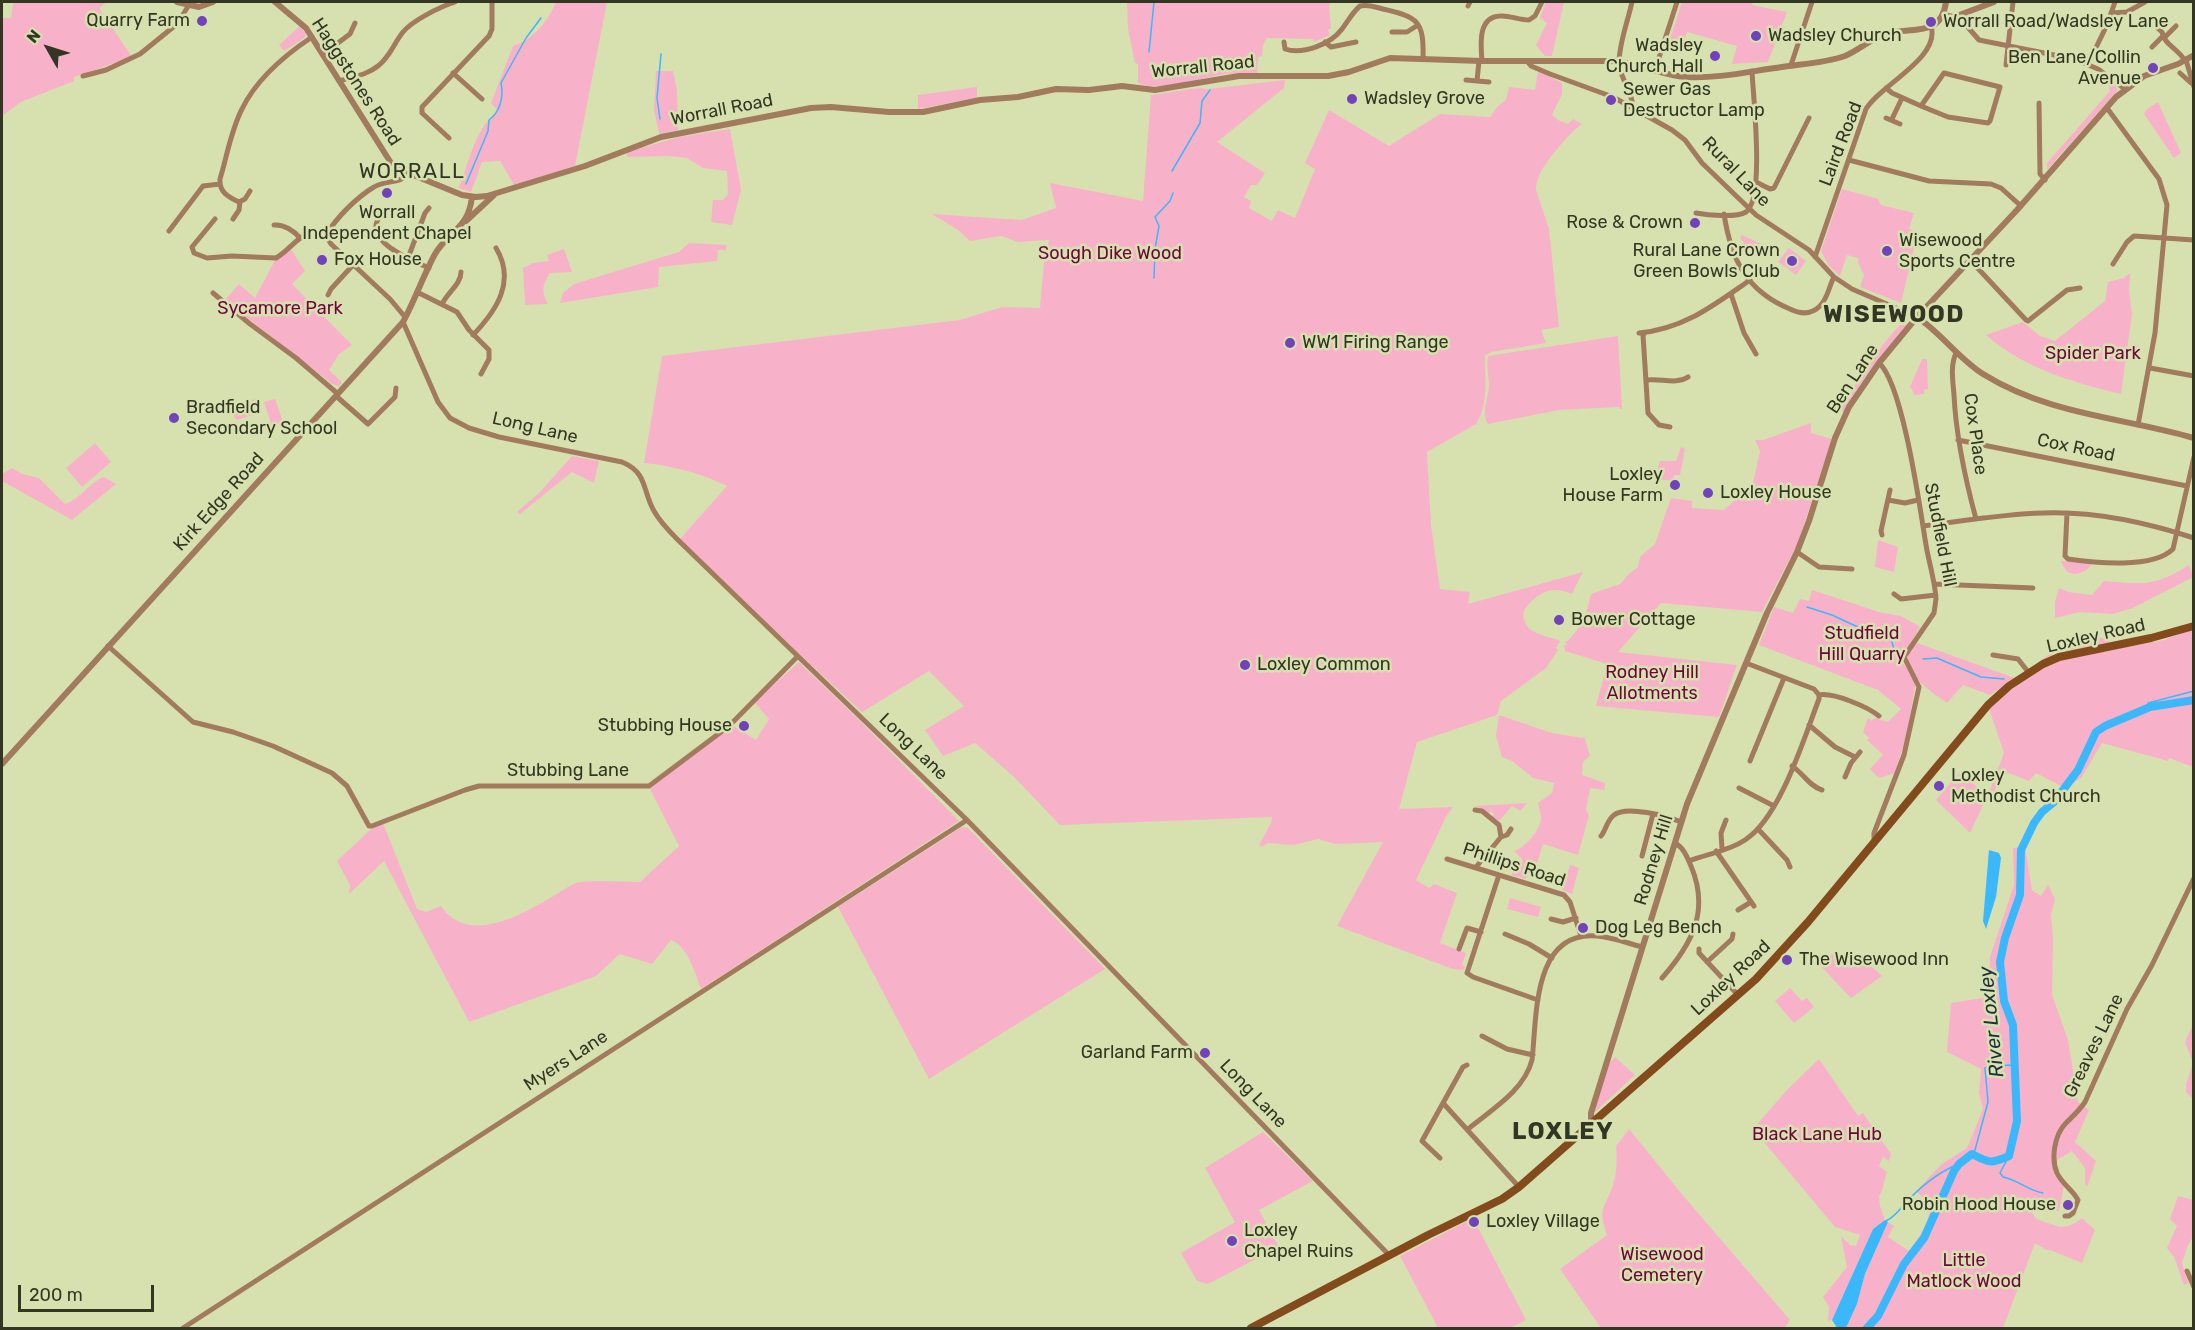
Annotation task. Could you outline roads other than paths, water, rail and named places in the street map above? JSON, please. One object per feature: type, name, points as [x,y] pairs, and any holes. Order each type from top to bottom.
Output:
[{"type":"main road","name":"Loxley Road","points":[[1251,1329],[1502,1199],[1519,1187],[1756,979],[1808,922],[1997,695],[2029,673],[2059,657],[2169,634],[2193,626]]},
{"type":"street","points":[[177,2],[203,7],[213,2]]},
{"type":"street","name":"Haggstones Road","points":[[275,2],[302,24],[312,37],[386,158],[395,167],[472,197],[482,197]]},
{"type":"street","points":[[339,81],[376,68],[384,61],[405,30],[455,2]]},
{"type":"street","points":[[449,138],[424,115],[421,109],[491,33],[492,2]]},
{"type":"street","points":[[1477,81],[1481,34],[1488,21],[1499,16],[1529,20],[1535,16],[1542,2]]},
{"type":"street","points":[[1632,2],[1619,61],[1623,81],[1633,102],[1632,108]]},
{"type":"street","points":[[1655,70],[1677,2]]},
{"type":"street","points":[[1791,65],[1812,2]]},
{"type":"street","points":[[1931,26],[1943,15],[1946,2]]},
{"type":"street","points":[[1943,15],[1950,18],[1958,16],[1994,2]]},
{"type":"street","points":[[2006,65],[2013,2]]},
{"type":"street","points":[[2088,64],[2115,2]]},
{"type":"street","points":[[2112,13],[2127,12],[2145,2]]},
{"type":"street","points":[[1284,42],[1285,49],[1299,51],[1324,42],[1336,36],[1360,6],[1376,4],[1403,13],[1418,25],[1423,39],[1423,58]]},
{"type":"street","points":[[83,76],[106,70],[140,54],[177,24],[189,5]]},
{"type":"street","points":[[1958,16],[1979,40],[2066,57],[2088,64],[2125,89]]},
{"type":"street","points":[[2070,19],[2086,20],[2106,27]]},
{"type":"street","points":[[322,54],[350,34],[356,23]]},
{"type":"street","points":[[2153,24],[2162,32],[2163,37],[2181,53],[2191,68],[2193,85]]},
{"type":"street","points":[[1392,32],[1407,32],[1418,25]]},
{"type":"street","name":"Worrall Road","points":[[482,197],[585,166],[661,137],[811,108],[923,112],[980,100],[1018,97],[1056,90],[1089,90],[1122,86],[1155,90],[1239,76],[1329,76],[1384,59],[1619,61],[1677,75],[1696,77],[1835,59],[1885,34],[1915,31],[1931,26]]},
{"type":"street","name":"Laird Road","points":[[1815,257],[1866,109],[1873,100],[1920,59],[1932,38],[1931,26]]},
{"type":"street","points":[[2152,47],[2176,26]]},
{"type":"street","points":[[1331,30],[1336,36]]},
{"type":"street","points":[[240,202],[224,193],[220,184],[236,124],[245,103],[280,60],[312,37]]},
{"type":"street","points":[[1324,42],[1331,47],[1356,42]]},
{"type":"street","name":"Ben Lane","points":[[1767,613],[1797,552],[1845,414],[1879,363],[1917,317],[1971,261],[2125,89],[2145,76],[2185,61],[2193,55]]},
{"type":"street","name":"Rural Lane","points":[[1527,61],[1531,66],[1586,89],[1613,97],[1680,135],[1702,163],[1749,209],[1809,250],[1834,277],[1852,289],[1917,317]]},
{"type":"street","points":[[1696,213],[1740,214],[1749,209],[1754,200],[1756,182],[1752,71]]},
{"type":"street","points":[[1886,88],[1902,98],[1921,106],[1948,117],[1988,123],[2000,87],[1946,72],[1921,106]]},
{"type":"street","points":[[453,73],[482,99]]},
{"type":"street","points":[[2180,73],[2193,85]]},
{"type":"street","points":[[1466,80],[1489,82]]},
{"type":"street","points":[[1900,124],[1889,119],[1902,98]]},
{"type":"street","points":[[2039,103],[2040,174],[2044,180]]},
{"type":"street","points":[[2107,108],[2159,178],[2167,205],[2155,333],[2138,424]]},
{"type":"street","points":[[1756,182],[1770,189],[1774,188],[1809,118]]},
{"type":"street","points":[[1849,160],[1929,181],[1991,184],[2001,188],[2021,206]]},
{"type":"street","points":[[215,219],[192,247],[194,253],[207,258],[232,256],[276,258],[304,234],[313,232],[326,235],[334,224],[369,190],[379,184],[404,179],[409,173]]},
{"type":"street","points":[[170,231],[206,184],[220,184]]},
{"type":"street","points":[[233,219],[239,210],[240,202],[250,191]]},
{"type":"street","name":"Kirk Edge Road","points":[[2,764],[404,320],[438,249],[494,195]]},
{"type":"street","points":[[184,197],[191,202]]},
{"type":"street","name":"Kirk Edge Road","points":[[464,223],[472,197]]},
{"type":"street","points":[[408,258],[424,213],[429,208]]},
{"type":"street","points":[[382,214],[376,223],[377,235],[392,249],[429,268]]},
{"type":"street","points":[[1724,214],[1729,244],[1758,291],[1772,301],[1794,311],[1804,313],[1815,310],[1821,304],[1834,277]]},
{"type":"street","points":[[274,225],[281,225],[293,231],[300,238]]},
{"type":"street","name":"Long Lane","points":[[326,235],[331,244],[390,299],[404,320],[438,402],[450,418],[469,428],[499,437],[630,466],[640,475],[653,510],[666,528],[967,820],[1389,1256]]},
{"type":"street","points":[[2114,264],[2127,242],[2134,236],[2193,240]]},
{"type":"street","points":[[473,335],[486,321],[503,293],[504,268],[496,248]]},
{"type":"street","points":[[1971,261],[2028,321],[2067,290],[2080,288]]},
{"type":"street","points":[[322,285],[329,293],[353,265]]},
{"type":"street","points":[[442,304],[448,293],[459,283],[461,272]]},
{"type":"street","points":[[1670,427],[1659,425],[1650,416],[1647,408],[1647,380],[1642,333],[1679,325],[1750,280]]},
{"type":"street","points":[[417,292],[457,312],[473,335],[490,352],[481,374]]},
{"type":"street","points":[[213,293],[249,324],[297,358],[368,424],[395,397],[396,388]]},
{"type":"street","points":[[1731,294],[1744,333],[1756,354]]},
{"type":"street","points":[[1917,317],[1956,353],[1981,372],[2028,398],[2084,414],[2138,424],[2193,438]]},
{"type":"street","name":"Cox Place","points":[[1956,353],[1953,363],[1953,383],[1958,440],[1976,519]]},
{"type":"street","name":"Studfield Hill","points":[[1874,842],[1874,832],[1904,755],[1919,687],[1904,657],[1934,613],[1936,595],[1902,414],[1886,370],[1879,363]]},
{"type":"street","points":[[2150,368],[2193,376]]},
{"type":"street","points":[[1647,380],[1660,378],[1678,382],[1688,377]]},
{"type":"street","name":"Cox Road","points":[[1958,440],[2187,486]]},
{"type":"street","points":[[2067,513],[2065,556],[2070,560],[2145,562],[2171,552],[2193,457]]},
{"type":"street","points":[[1882,535],[1890,490]]},
{"type":"street","points":[[1888,500],[1905,503],[1918,500]]},
{"type":"street","points":[[1923,526],[2027,513],[2067,513],[2119,519],[2177,532],[2193,538]]},
{"type":"street","points":[[1797,552],[1819,567],[1852,569]]},
{"type":"street","points":[[1934,584],[2032,588]]},
{"type":"street","points":[[1894,594],[1901,598],[1936,595]]},
{"type":"street","name":"Rodney Hill","points":[[1591,1123],[1591,1113],[1681,822],[1767,613]]},
{"type":"street","name":"Stubbing Lane","points":[[108,646],[193,723],[233,732],[332,773],[347,786],[369,826],[479,786],[649,786],[729,726],[797,657]]},
{"type":"street","points":[[1993,655],[2018,659],[2029,673]]},
{"type":"street","points":[[1746,663],[1815,689],[1819,695]]},
{"type":"street","points":[[1750,760],[1784,678]]},
{"type":"street","points":[[1819,695],[1836,696],[1875,716]]},
{"type":"street","points":[[1689,861],[1742,842],[1758,830],[1774,806],[1809,725],[1819,695]]},
{"type":"street","points":[[1809,725],[1835,747],[1857,755],[1845,777]]},
{"type":"street","points":[[1792,766],[1800,771],[1812,785],[1822,790]]},
{"type":"street","points":[[1739,788],[1774,806]]},
{"type":"street","points":[[1475,810],[1482,811],[1499,825],[1501,837]]},
{"type":"street","points":[[1601,836],[1610,819],[1617,813],[1653,814],[1681,822]]},
{"type":"street","points":[[1642,856],[1653,814]]},
{"type":"street","name":"Myers Lane","points":[[183,1329],[967,820]]},
{"type":"street","points":[[1726,820],[1721,833],[1719,850],[1753,904],[1738,910]]},
{"type":"street","points":[[1476,867],[1501,837],[1507,835],[1511,829]]},
{"type":"street","points":[[1758,830],[1790,867]]},
{"type":"street","points":[[1662,978],[1684,952],[1696,922],[1698,894],[1689,861],[1675,843]]},
{"type":"street","name":"Phillips Road","points":[[1447,859],[1564,895],[1569,900],[1581,936]]},
{"type":"street","points":[[1499,874],[1467,973],[1538,1000]]},
{"type":"street","name":"Greaves Lane","points":[[2065,1216],[2073,1213],[2078,1200],[2058,1175],[2054,1158],[2055,1144],[2064,1125],[2076,1115],[2085,1102],[2127,1009],[2152,965],[2193,878]]},
{"type":"street","points":[[1551,919],[1563,922],[1576,918]]},
{"type":"street","points":[[1460,949],[1466,926],[1480,932]]},
{"type":"street","points":[[1505,934],[1529,944],[1552,958]]},
{"type":"street","points":[[1707,962],[1732,939],[1733,934]]},
{"type":"street","points":[[1468,1129],[1521,1083],[1531,1066],[1543,974],[1561,947],[1581,936],[1597,936],[1642,947]]},
{"type":"street","points":[[1699,950],[1707,962],[1738,995]]},
{"type":"street","points":[[1485,989],[1487,982]]},
{"type":"street","points":[[1482,1036],[1507,1049],[1533,1055]]},
{"type":"street","points":[[1440,1158],[1422,1141],[1463,1067],[1467,1065]]},
{"type":"street","points":[[1443,1103],[1519,1187]]},
{"type":"street","points":[[2187,1270],[2192,1277],[2193,1287]]},
{"type":"water","points":[[1989,850],[1999,853],[2001,858],[1996,897],[1986,929],[1983,921]]},
{"type":"water","points":[[1885,1220],[1888,1222],[1865,1274],[1857,1304],[1846,1328],[1837,1328],[1832,1320],[1873,1229]]},
{"type":"waterway","points":[[1149,52],[1154,2]]},
{"type":"waterway","points":[[466,184],[488,131],[489,120],[496,113],[500,104],[501,83],[526,38],[541,18]]},
{"type":"waterway","points":[[660,119],[657,98],[661,54]]},
{"type":"waterway","points":[[1172,171],[1200,123],[1202,101],[1210,90]]},
{"type":"waterway","points":[[1154,278],[1159,226],[1155,217],[1170,201],[1173,193]]},
{"type":"waterway","points":[[1807,607],[1860,628],[1871,629]]},
{"type":"waterway","points":[[1881,634],[1891,639],[1894,649]]},
{"type":"waterway","points":[[1923,659],[1937,658],[1981,677],[2004,679]]},
{"type":"waterway","points":[[2150,707],[2148,703],[2194,691]]},
{"type":"waterway","name":"River Loxley","points":[[1867,1328],[1878,1316],[1904,1264],[1924,1238],[1959,1164],[1972,1154],[1990,1161],[2009,1156],[2017,1121],[2013,1025],[2004,1001],[2000,962],[2005,938],[2020,895],[2021,850],[2034,823],[2054,802],[2078,770],[2096,732],[2150,707],[2194,700]]},
{"type":"waterway","points":[[1972,1154],[1988,1102],[1985,1068],[2013,1065]]},
{"type":"waterway","points":[[2009,1156],[2000,1173],[2003,1177],[2043,1193]]},
{"type":"waterway","points":[[1886,1221],[1896,1214],[1926,1183],[1959,1164]]},
{"type":"place","name":"Quarry Farm","points":[[202,21]]},
{"type":"place","name":"Worrall Road/Wadsley Lane","points":[[1931,22]]},
{"type":"place","name":"Wadsley Church","points":[[1756,36]]},
{"type":"place","name":"Wadsley Church Hall","points":[[1715,56]]},
{"type":"place","name":"Ben Lane/Collin Avenue","points":[[2153,68]]},
{"type":"place","name":"Wadsley Grove","points":[[1352,99]]},
{"type":"place","name":"Sewer Gas Destructor Lamp","points":[[1611,100]]},
{"type":"place","name":"Worrall Independent Chapel","points":[[387,193]]},
{"type":"place","name":"Rose & Crown","points":[[1695,223]]},
{"type":"place","name":"Wisewood Sports Centre","points":[[1887,251]]},
{"type":"place","name":"Fox House","points":[[322,260]]},
{"type":"place","name":"Rural Lane Crown Green Bowls Club","points":[[1792,261]]},
{"type":"place","name":"WW1 Firing Range","points":[[1290,343]]},
{"type":"place","name":"Bradfield Secondary School","points":[[174,418]]},
{"type":"place","name":"Loxley House Farm","points":[[1675,485]]},
{"type":"place","name":"Loxley House","points":[[1708,493]]},
{"type":"place","name":"Bower Cottage","points":[[1559,620]]},
{"type":"place","name":"Loxley Common","points":[[1245,665]]},
{"type":"place","name":"Stubbing House","points":[[744,726]]},
{"type":"place","name":"Loxley Methodist Church","points":[[1939,786]]},
{"type":"place","name":"Dog Leg Bench","points":[[1583,928]]},
{"type":"place","name":"The Wisewood Inn","points":[[1787,960]]},
{"type":"place","name":"Garland Farm","points":[[1205,1053]]},
{"type":"place","name":"Robin Hood House","points":[[2068,1205]]},
{"type":"place","name":"Loxley Village","points":[[1474,1222]]},
{"type":"place","name":"Loxley Chapel Ruins","points":[[1232,1241]]},
{"type":"district","name":"WORRALL","points":[[412,172]]},
{"type":"district","name":"WISEWOOD","points":[[1894,315]]},
{"type":"district","name":"LOXLEY","points":[[1563,1132]]},
{"type":"park label","name":"Sough Dike Wood","points":[[1110,254]]},
{"type":"park label","name":"Sycamore Park","points":[[280,309]]},
{"type":"park label","name":"Spider Park","points":[[2093,354]]},
{"type":"park label","name":"Studfield Hill Quarry","points":[[1862,644]]},
{"type":"park label","name":"Rodney Hill Allotments","points":[[1652,683]]},
{"type":"park label","name":"Black Lane Hub","points":[[1817,1135]]},
{"type":"park label","name":"Wisewood Cemetery","points":[[1662,1265]]},
{"type":"park label","name":"Little Matlock Wood","points":[[1964,1271]]}]
